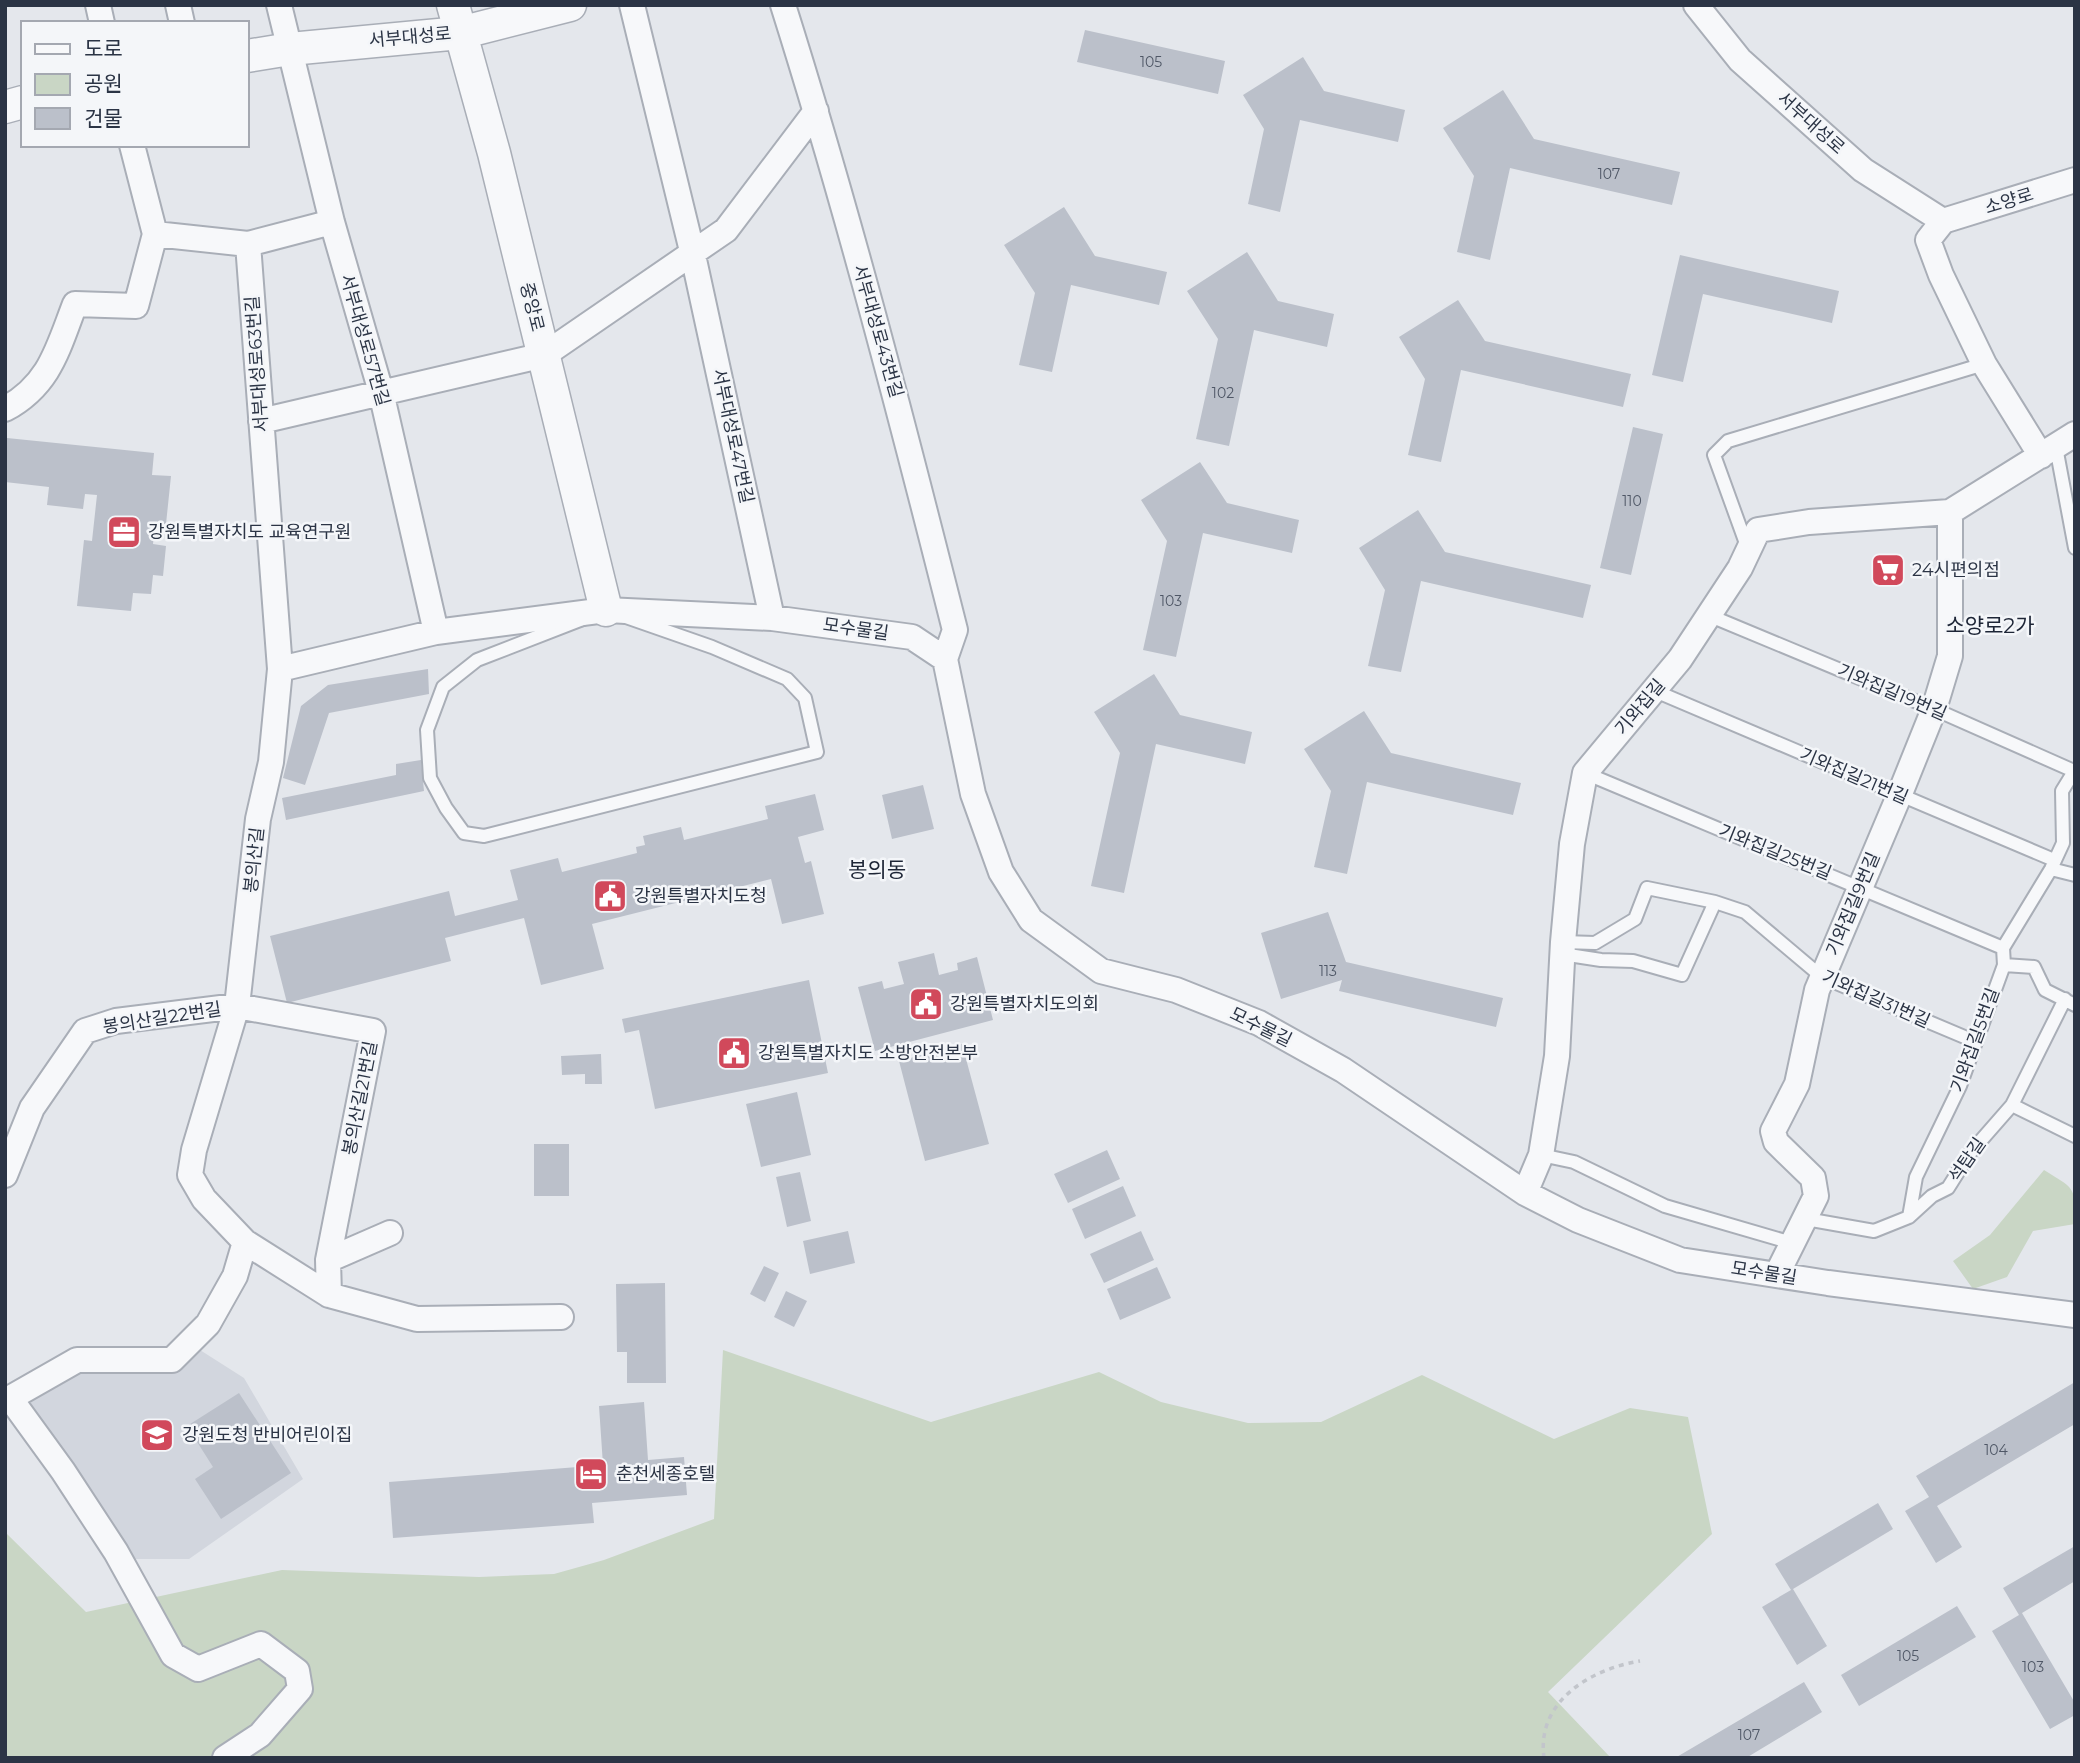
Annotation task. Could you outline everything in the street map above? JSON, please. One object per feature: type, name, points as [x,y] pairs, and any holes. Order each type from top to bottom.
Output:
[{"type":"street","name":"서부대성로57번길","points":[[279,5],[332,222],[381,392],[436,632]]},
{"type":"street","name":"서부대성로","points":[[248,56],[457,19],[570,5]]},
{"type":"street","name":"서부대성로47번길","points":[[632,5],[693,255],[772,618]]},
{"type":"street","name":"서부대성로43번길","points":[[783,5],[816,111],[898,405],[955,630],[945,659]]},
{"type":"street","name":"서부대성로","points":[[1696,5],[1740,60],[1863,170],[1943,221]]},
{"type":"street","name":"중앙로","points":[[457,19],[494,153],[607,610]]},
{"type":"street","points":[[261,421],[544,355],[726,230],[816,111]]},
{"type":"street","points":[[5,409],[17,403],[49,371],[75,304],[136,306],[155,233],[133,147]]},
{"type":"street","name":"소양로","points":[[1943,221],[2075,180]]},
{"type":"street","points":[[1943,221],[1928,240],[1941,275],[1984,364],[2057,446]]},
{"type":"street","points":[[155,233],[248,244],[332,222]]},
{"type":"street","name":"서부대성로63번길","points":[[248,244],[280,668]]},
{"type":"street","name":"기와집길","points":[[1525,1194],[1541,1155],[1557,1056],[1562,948],[1572,844],[1585,774],[1680,659],[1740,568],[1758,530],[1809,522],[1950,512],[2057,446]]},
{"type":"street","name":"기와집길9번길","points":[[1777,1274],[1816,1196],[1813,1178],[1776,1142],[1773,1131],[1797,1084],[1817,990],[1934,709],[1950,656],[1950,512]]},
{"type":"street","points":[[280,668],[436,632],[607,610]]},
{"type":"street","name":"모수물길","points":[[607,610],[772,618],[912,637],[945,659],[974,794],[1001,872],[1031,920],[1101,971],[1176,990],[1259,1023],[1343,1070],[1525,1194],[1578,1220],[1680,1260],[1828,1283],[2064,1314]]},
{"type":"street","name":"봉의산길","points":[[280,668],[271,762],[258,819],[237,1006],[194,1150],[190,1175],[204,1199],[244,1241],[337,1298],[417,1319],[561,1317]]},
{"type":"street","name":"봉의산길22번길","points":[[5,1175],[32,1108],[85,1031],[116,1021],[237,1006]]},
{"type":"street","name":"봉의산길21번길","points":[[237,1006],[373,1031],[328,1260],[337,1298]]},
{"type":"street","points":[[328,1260],[390,1233]]},
{"type":"street","points":[[225,1758],[260,1735],[300,1689],[297,1671],[261,1644],[198,1669],[173,1655],[116,1552],[63,1471],[8,1399],[77,1360],[173,1360],[208,1324],[235,1276],[244,1241]]},
{"type":"lane","points":[[1748,550],[1714,455],[1728,441],[1984,364]]},
{"type":"lane","points":[[2057,446],[2075,548]]},
{"type":"lane","points":[[607,610],[712,648],[787,679],[805,698],[817,752],[484,836],[464,833],[446,808],[430,778],[427,730],[443,687],[477,660],[607,610]]},
{"type":"lane","name":"기와집길19번길","points":[[1708,615],[1934,709],[2074,771]]},
{"type":"lane","name":"기와집길21번길","points":[[1654,691],[2053,865]]},
{"type":"lane","points":[[2003,948],[2053,865],[2063,843],[2062,791],[2074,771]]},
{"type":"lane","name":"기와집길25번길","points":[[1585,774],[2003,948]]},
{"type":"lane","points":[[2053,865],[2075,875]]},
{"type":"lane","name":"기와집길31번길","points":[[1562,948],[1595,943],[1635,919],[1647,888],[1715,902],[1745,912],[1822,977],[1974,1041]]},
{"type":"lane","points":[[1562,948],[1601,960],[1633,961],[1682,975],[1715,902]]},
{"type":"lane","name":"기와집길5번길","points":[[1909,1217],[1916,1177],[1960,1086],[1974,1041],[2004,965],[2003,948]]},
{"type":"lane","name":"석탑길","points":[[1805,1219],[1874,1231],[1909,1217],[1932,1196],[1948,1188],[1970,1153],[2012,1105],[2070,1002],[2045,990],[2034,967],[2004,965]]},
{"type":"lane","points":[[2012,1105],[2075,1136]]},
{"type":"lane","points":[[1541,1155],[1574,1162],[1665,1206],[1791,1243]]},
{"type":"lane","points":[[2064,1314],[2075,1298]]},
{"type":"path","points":[[1544,1758],[1542,1743],[1551,1714],[1570,1691],[1591,1675],[1615,1665],[1640,1661]]},
{"type":"shaded area","name":"강원도청 반비어린이집","points":[[200,1350],[244,1378],[303,1479],[189,1559],[115,1559],[10,1398],[77,1360],[172,1360]]},
{"type":"green space","points":[[2044,1170],[2072,1190],[2075,1224],[2033,1231],[2007,1277],[1973,1289],[1953,1261],[1990,1235]]},
{"type":"green space","points":[[723,1350],[931,1422],[1099,1372],[1161,1402],[1248,1423],[1321,1422],[1422,1375],[1554,1439],[1630,1408],[1688,1417],[1712,1534],[1548,1692],[1611,1758],[5,1758],[5,1532],[86,1612],[282,1570],[479,1577],[554,1574],[604,1560],[714,1519]]},
{"type":"building","points":[[1085,30],[1225,61],[1218,94],[1077,62]]},
{"type":"building","points":[[1303,57],[1324,91],[1405,110],[1398,142],[1300,120],[1280,212],[1248,204],[1264,129],[1243,95]]},
{"type":"building","points":[[1503,90],[1534,139],[1680,172],[1672,205],[1510,168],[1490,260],[1457,252],[1474,176],[1443,128]]},
{"type":"building","points":[[1064,207],[1095,256],[1167,272],[1159,305],[1071,285],[1052,372],[1019,365],[1035,293],[1004,245]]},
{"type":"building","points":[[1247,252],[1278,301],[1334,314],[1327,347],[1254,330],[1229,446],[1196,439],[1218,339],[1187,291]]},
{"type":"building","points":[[1680,255],[1839,291],[1832,323],[1703,294],[1683,382],[1652,375]]},
{"type":"building","points":[[1458,300],[1485,341],[1631,374],[1623,407],[1461,370],[1441,462],[1408,455],[1425,379],[1399,337]]},
{"type":"building","points":[[1633,427],[1663,434],[1631,575],[1600,568]]},
{"type":"building","name":"강원특별자치도 교육연구원","points":[[7,438],[154,453],[152,475],[171,476],[166,524],[155,523],[153,544],[166,546],[163,576],[153,575],[151,594],[133,593],[131,611],[77,606],[84,540],[92,541],[97,495],[85,494],[83,509],[47,505],[49,487],[5,482]]},
{"type":"building","points":[[1200,462],[1227,503],[1299,520],[1292,553],[1203,533],[1176,657],[1143,650],[1167,541],[1141,500]]},
{"type":"building","points":[[1418,510],[1445,552],[1591,585],[1583,618],[1421,581],[1401,672],[1368,666],[1385,590],[1359,548]]},
{"type":"building","points":[[428,669],[429,694],[329,713],[305,785],[283,778],[301,706],[328,685]]},
{"type":"building","points":[[1154,674],[1180,715],[1252,732],[1245,764],[1156,744],[1124,893],[1091,886],[1120,753],[1094,712]]},
{"type":"building","points":[[1364,711],[1391,753],[1521,783],[1513,815],[1367,782],[1347,874],[1314,867],[1331,791],[1304,749]]},
{"type":"building","points":[[421,760],[424,791],[286,820],[282,798],[396,775],[396,764]]},
{"type":"building","points":[[923,785],[934,829],[892,839],[882,795]]},
{"type":"building","name":"강원특별자치도청","points":[[815,794],[824,830],[798,837],[805,863],[811,861],[824,914],[782,924],[771,879],[592,924],[604,969],[541,985],[524,918],[445,938],[451,961],[287,1003],[270,936],[449,891],[455,916],[518,900],[510,870],[558,858],[562,872],[637,853],[636,847],[645,845],[643,836],[681,827],[684,840],[768,819],[765,806]]},
{"type":"building","points":[[1328,912],[1346,962],[1503,998],[1496,1027],[1339,991],[1342,980],[1281,999],[1261,933]]},
{"type":"building","name":"강원특별자치도의회","points":[[934,953],[939,975],[958,970],[957,963],[977,957],[993,1020],[875,1051],[858,987],[882,981],[884,989],[904,984],[898,962]]},
{"type":"building","name":"강원특별자치도 소방안전본부","points":[[809,980],[828,1073],[655,1109],[639,1030],[625,1033],[622,1019]]},
{"type":"building","points":[[962,1044],[989,1144],[925,1161],[899,1061]]},
{"type":"building","points":[[601,1054],[602,1084],[585,1084],[585,1074],[562,1075],[561,1056]]},
{"type":"building","points":[[797,1092],[811,1155],[761,1167],[746,1104]]},
{"type":"building","points":[[534,1144],[569,1144],[569,1196],[534,1196]]},
{"type":"building","points":[[1107,1150],[1120,1179],[1068,1203],[1054,1174]]},
{"type":"building","points":[[800,1172],[811,1221],[787,1227],[776,1177]]},
{"type":"building","points":[[1123,1186],[1136,1216],[1085,1239],[1072,1209]]},
{"type":"building","points":[[848,1231],[855,1263],[810,1274],[803,1241]]},
{"type":"building","points":[[1141,1231],[1154,1260],[1104,1283],[1090,1254]]},
{"type":"building","points":[[764,1266],[779,1273],[765,1302],[750,1294]]},
{"type":"building","points":[[1157,1267],[1171,1298],[1120,1320],[1107,1289]]},
{"type":"building","points":[[665,1283],[666,1383],[627,1383],[627,1352],[617,1352],[616,1284]]},
{"type":"building","points":[[786,1291],[807,1301],[794,1327],[774,1317]]},
{"type":"building","points":[[2075,1382],[2075,1424],[1937,1506],[1962,1547],[1936,1563],[1905,1511],[1929,1497],[1916,1476]]},
{"type":"building","name":"강원도청 반비어린이집","points":[[239,1393],[291,1473],[221,1519],[195,1479],[213,1467],[187,1426]]},
{"type":"building","name":"춘천세종호텔","points":[[644,1402],[648,1460],[684,1457],[687,1495],[592,1503],[594,1523],[393,1538],[389,1482],[603,1465],[599,1406]]},
{"type":"building","points":[[1878,1503],[1893,1529],[1793,1589],[1827,1646],[1797,1665],[1762,1607],[1791,1590],[1775,1564]]},
{"type":"building","points":[[2075,1546],[2075,1581],[2022,1613],[2075,1703],[2075,1715],[2050,1729],[1992,1631],[2019,1615],[2003,1588]]},
{"type":"building","points":[[1957,1606],[1976,1637],[1859,1706],[1841,1675]]},
{"type":"building","points":[[1804,1682],[1822,1712],[1746,1758],[1675,1758]]},
{"type":"place","name":"강원특별자치도 교육연구원","points":[[124,532]]},
{"type":"place","name":"24시편의점","points":[[1888,570]]},
{"type":"place","name":"강원특별자치도청","points":[[610,896]]},
{"type":"place","name":"강원특별자치도의회","points":[[926,1004]]},
{"type":"place","name":"강원특별자치도 소방안전본부","points":[[734,1053]]},
{"type":"place","name":"강원도청 반비어린이집","points":[[157,1435]]},
{"type":"place","name":"춘천세종호텔","points":[[591,1474]]},
{"type":"district","name":"소양로2가","points":[[1990,625]]},
{"type":"district","name":"봉의동","points":[[877,869]]}]
